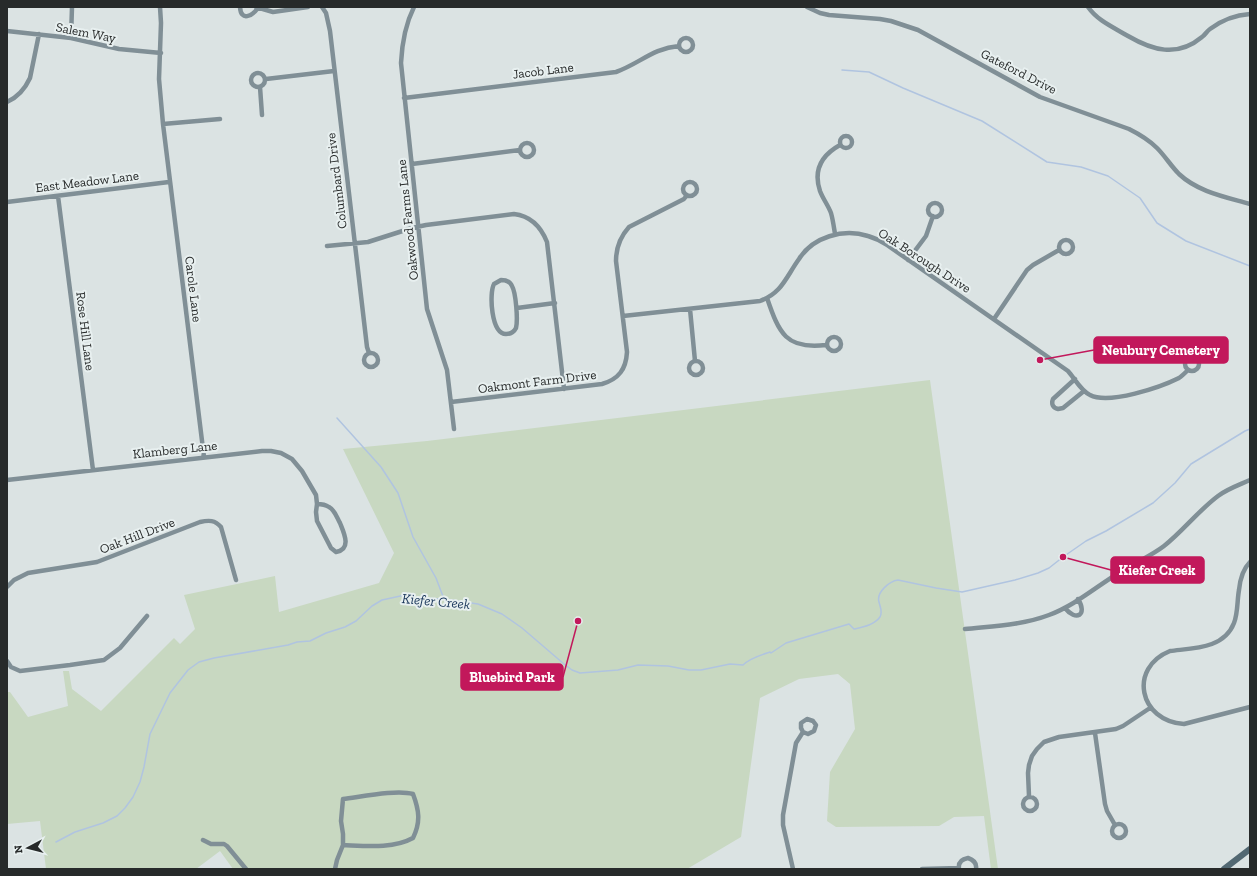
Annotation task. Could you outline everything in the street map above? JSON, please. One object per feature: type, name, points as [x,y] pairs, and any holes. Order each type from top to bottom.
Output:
[{"type":"street","points":[[71,38],[72,7]]},
{"type":"street","name":"Carole Lane","points":[[160,7],[160,79],[163,124],[204,457]]},
{"type":"street","points":[[240,7],[242,14],[247,16],[252,15],[257,8],[273,12],[308,7]]},
{"type":"street","name":"Columbard Drive","points":[[322,7],[326,13],[328,21],[354,244],[369,353]]},
{"type":"street","name":"Oakwood Farms Lane","points":[[414,7],[409,17],[401,49],[404,98],[428,309],[444,361],[454,429]]},
{"type":"street","name":"Gateford Drive","points":[[807,7],[829,15],[880,19],[918,30],[1040,97],[1129,129],[1140,135],[1157,148],[1188,181],[1208,191],[1250,204]]},
{"type":"street","points":[[1088,7],[1098,19],[1143,44],[1158,49],[1168,50],[1177,49],[1192,44],[1210,29],[1228,18],[1250,14]]},
{"type":"street","name":"Salem Way","points":[[7,31],[71,38],[119,49],[161,53]]},
{"type":"street","points":[[7,102],[19,94],[28,84],[39,34]]},
{"type":"street","name":"Jacob Lane","points":[[404,98],[616,72],[655,52],[672,46],[679,46]]},
{"type":"street","points":[[266,79],[334,71]]},
{"type":"street","points":[[256,73],[261,73],[266,79],[265,84],[260,87],[255,87],[251,83],[252,76],[256,73]]},
{"type":"street","points":[[260,87],[262,116]]},
{"type":"street","points":[[163,124],[220,119]]},
{"type":"street","points":[[835,234],[832,214],[820,190],[818,175],[819,168],[825,157],[831,150],[840,145]]},
{"type":"street","points":[[412,164],[520,150]]},
{"type":"street","name":"East Meadow Lane","points":[[7,202],[169,182]]},
{"type":"street","name":"Oakmont Farm Drive","points":[[451,402],[602,384],[616,378],[626,362],[627,352],[616,261],[616,250],[619,241],[629,227],[684,200],[687,195]]},
{"type":"street","name":"Rose Hill Lane","points":[[58,196],[93,470]]},
{"type":"street","points":[[327,246],[368,242],[419,226],[514,214],[522,215],[528,218],[540,228],[547,242],[564,389]]},
{"type":"street","points":[[908,260],[926,236],[933,216]]},
{"type":"street","name":"Oak Borough Drive","points":[[623,316],[760,301],[767,298],[785,283],[800,257],[814,244],[835,234],[857,233],[877,239],[994,319],[1068,371],[1084,391]]},
{"type":"street","points":[[994,319],[1027,270],[1059,250]]},
{"type":"street","points":[[501,280],[510,283],[513,288],[517,308],[516,328],[511,333],[500,333],[495,323],[491,294],[494,284],[501,280]]},
{"type":"street","points":[[767,298],[775,322],[788,339],[801,345],[826,345]]},
{"type":"street","points":[[517,308],[555,303]]},
{"type":"street","points":[[690,309],[695,360]]},
{"type":"street","points":[[1075,379],[1053,400],[1052,404],[1054,407],[1058,409],[1062,408],[1084,391],[1090,395],[1104,399],[1154,388],[1180,377],[1188,370]]},
{"type":"street","name":"Klamberg Lane","points":[[7,480],[262,451],[281,453],[292,459],[302,471],[316,495],[317,521],[331,548],[336,552],[340,551],[345,546],[345,534],[333,510],[325,505],[317,504]]},
{"type":"street","points":[[965,629],[1032,620],[1065,608],[1123,570],[1156,552],[1172,539],[1216,497],[1250,480]]},
{"type":"street","name":"Oak Hill Drive","points":[[7,587],[14,580],[28,573],[97,562],[200,522],[210,520],[222,527],[236,580]]},
{"type":"street","points":[[1250,562],[1244,570],[1240,580],[1236,616],[1234,624],[1229,632],[1217,642],[1209,646],[1170,651],[1164,654],[1158,658],[1146,673],[1144,686],[1146,699],[1150,708],[1159,717],[1173,724],[1184,724],[1250,707]]},
{"type":"street","points":[[1065,608],[1074,616],[1080,614],[1082,607],[1078,599]]},
{"type":"street","points":[[7,660],[10,667],[20,671],[104,660],[120,648],[148,616]]},
{"type":"street","points":[[1029,796],[1029,765],[1032,756],[1044,742],[1059,737],[1116,729],[1150,708]]},
{"type":"street","points":[[807,719],[813,721],[816,725],[814,731],[808,734],[804,732],[801,728],[803,721],[807,719]]},
{"type":"street","points":[[793,869],[783,825],[783,816],[796,743],[804,732]]},
{"type":"street","points":[[1095,733],[1107,811],[1115,825]]},
{"type":"street","points":[[335,869],[336,860],[344,845],[341,821],[343,799],[407,792],[413,794],[419,822],[413,838],[406,842],[391,845],[344,845]]},
{"type":"street","points":[[203,840],[211,844],[224,844],[227,846],[246,869]]},
{"type":"street","points":[[1224,869],[1250,849]]},
{"type":"street","points":[[922,869],[959,868],[960,862],[968,858],[974,861],[976,864],[976,869]]},
{"type":"green space","points":[[930,380],[998,869],[991,869],[984,816],[954,817],[939,826],[836,827],[827,821],[830,772],[855,729],[850,684],[838,674],[799,679],[760,698],[741,837],[687,869],[233,869],[220,851],[196,869],[46,869],[40,821],[7,824],[7,692],[10,692],[28,717],[68,706],[63,671],[69,671],[72,689],[101,711],[174,638],[180,644],[195,629],[184,595],[275,576],[279,612],[379,583],[394,553],[343,449],[427,441]]},
{"type":"waterway","points":[[842,70],[869,72],[982,121],[1047,162],[1081,167],[1108,176],[1140,198],[1157,223],[1186,241],[1250,266]]},
{"type":"waterway","points":[[337,418],[381,467],[398,493],[413,537],[436,578],[444,599]]},
{"type":"waterway","name":"Kiefer Creek","points":[[56,842],[75,832],[103,823],[117,816],[125,808],[133,797],[140,782],[150,734],[170,693],[188,670],[199,662],[297,642],[310,641],[356,621],[372,606],[382,600],[405,595],[415,598],[444,599],[478,604],[502,614],[522,628],[564,664],[572,670],[580,673],[618,670],[638,665],[668,666],[689,670],[701,670],[730,664],[743,665],[749,660],[770,652],[771,653],[786,643],[849,624],[854,629],[872,624],[878,620],[881,615],[879,602],[880,594],[884,588],[898,580],[962,592],[1015,580],[1049,568],[1086,541],[1153,503],[1175,483],[1191,464],[1250,429]]},
{"type":"place","name":"Neubury Cemetery","points":[[1040,360]]},
{"type":"place","name":"Kiefer Creek","points":[[1063,557]]},
{"type":"place","name":"Bluebird Park","points":[[578,621]]}]
